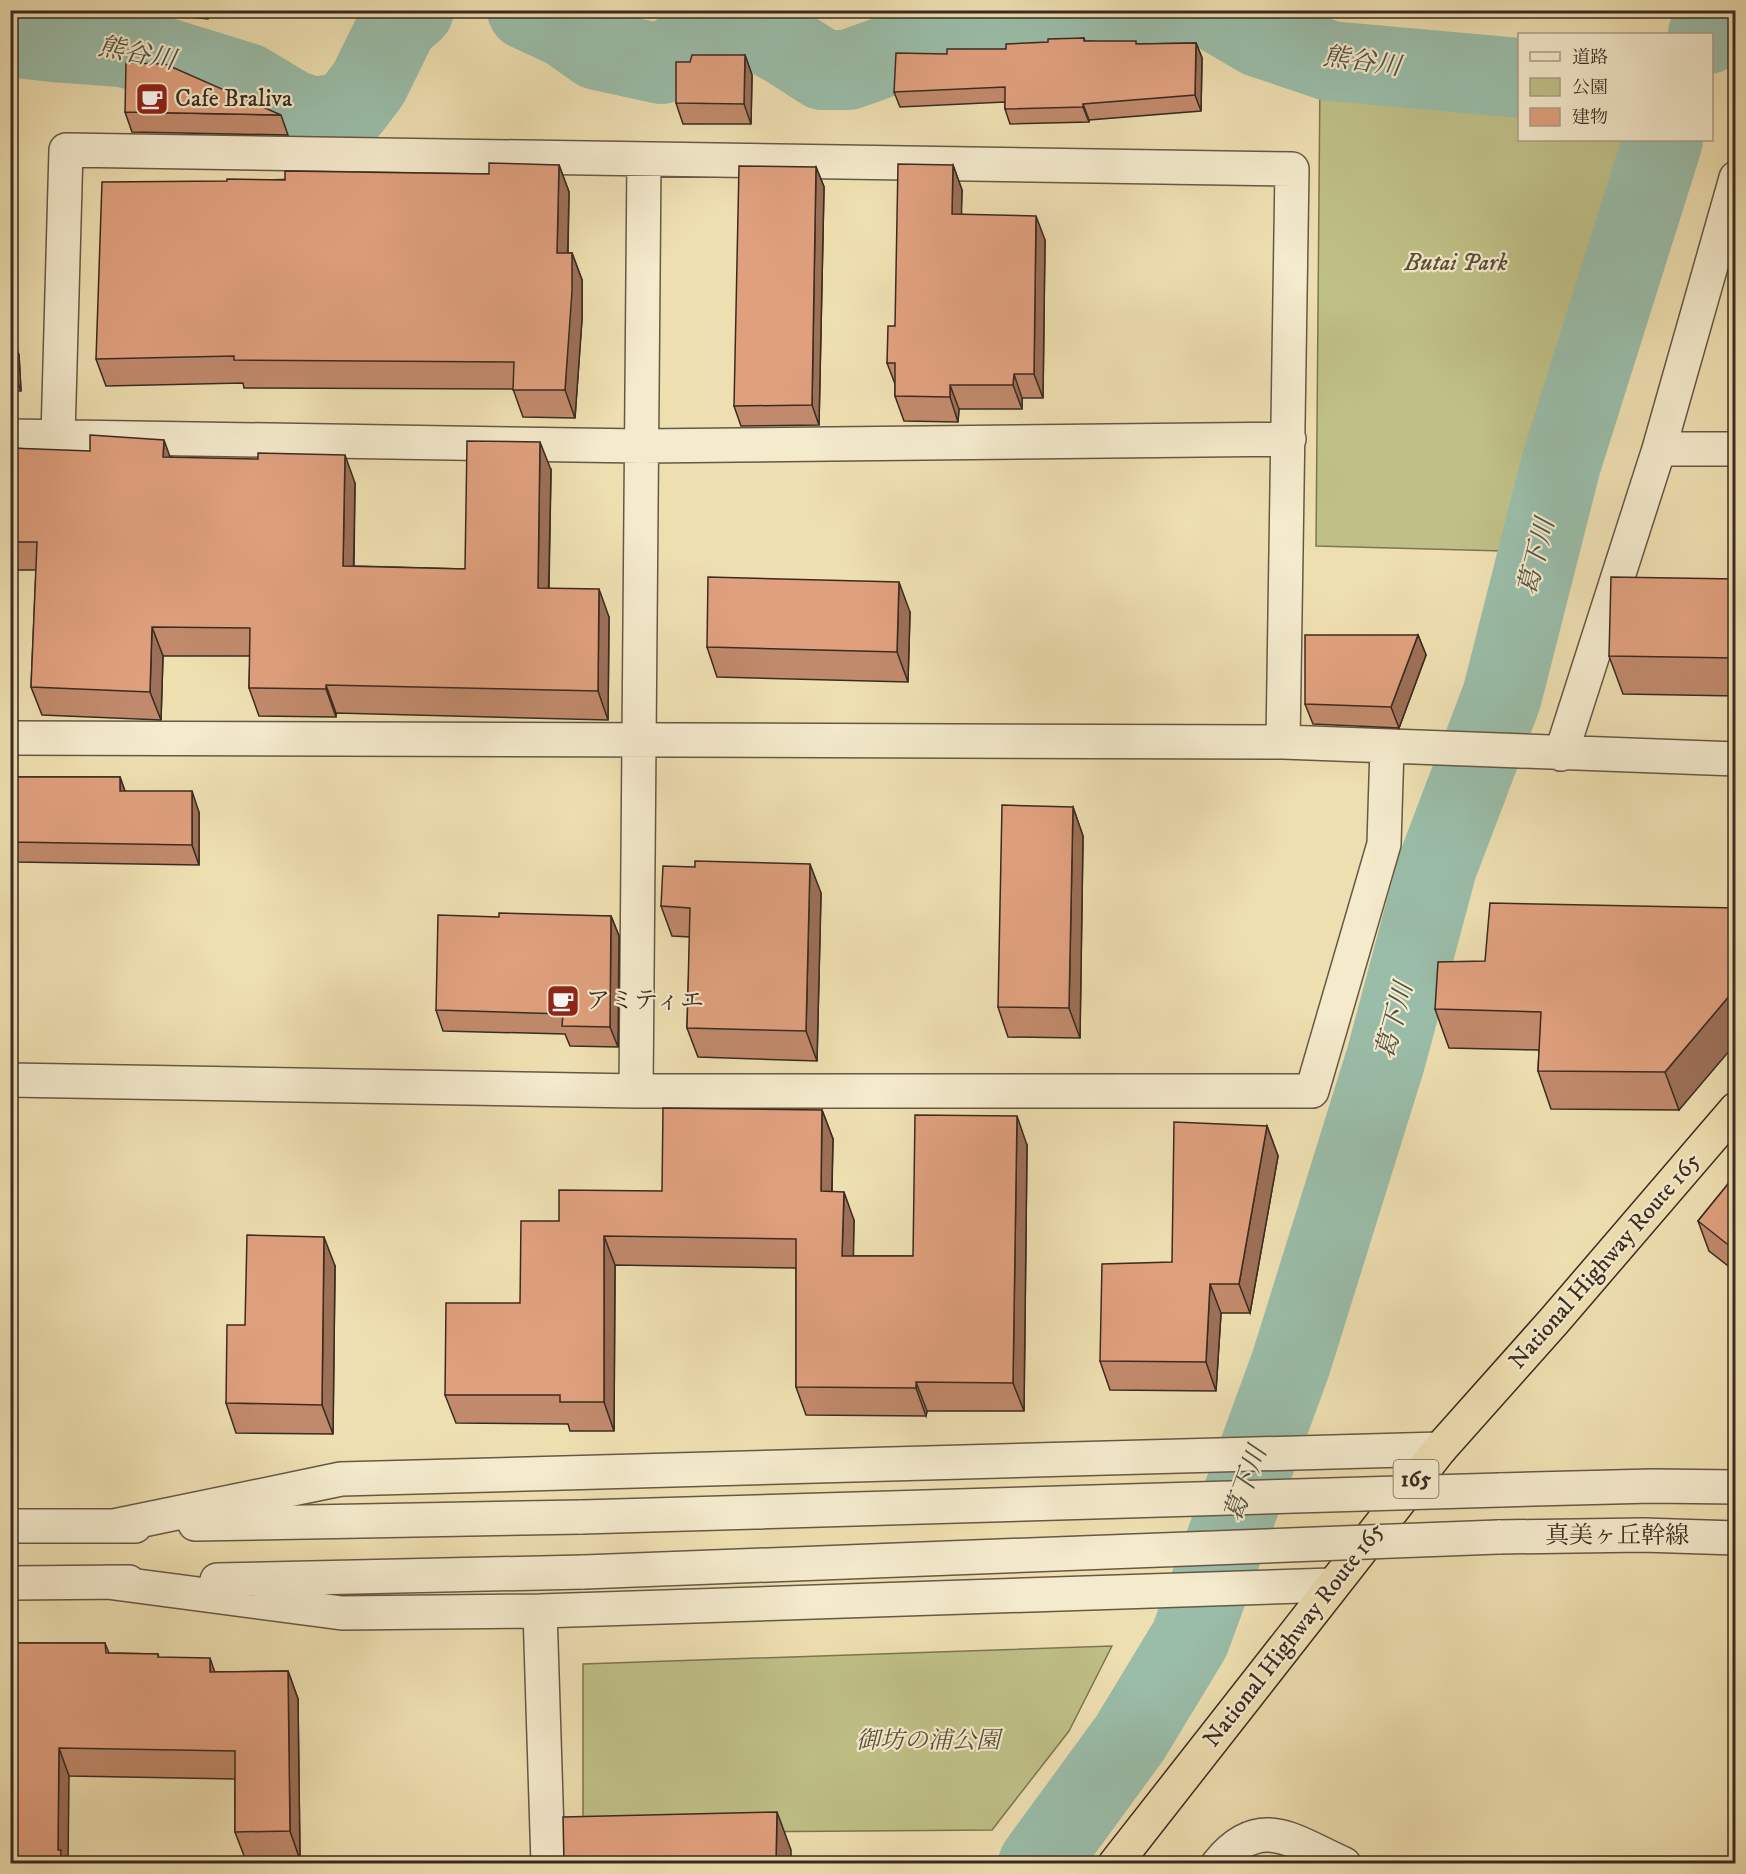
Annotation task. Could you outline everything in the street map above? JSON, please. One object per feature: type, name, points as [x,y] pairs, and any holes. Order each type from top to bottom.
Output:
[{"type":"highway","name":"National Highway Route 165","points":[[1115,1863],[1440,1449],[1554,1322],[1736,1109]]},
{"type":"street","points":[[58,436],[66,150],[1292,169],[1283,742]]},
{"type":"street","points":[[636,1091],[645,159]]},
{"type":"street","points":[[1561,754],[1659,449],[1736,178]]},
{"type":"street","points":[[10,436],[641,446],[1289,440]]},
{"type":"street","points":[[1659,449],[1736,449]]},
{"type":"street","points":[[10,738],[1283,742],[1736,759]]},
{"type":"street","points":[[10,1080],[636,1091],[1312,1091],[1384,844],[1387,747]]},
{"type":"street","points":[[10,1526],[114,1526],[341,1479],[1440,1449]]},
{"type":"street","name":"真美ヶ丘幹線","points":[[114,1526],[582,1517],[1652,1486],[1736,1487]]},
{"type":"street","name":"真美ヶ丘幹線","points":[[107,1582],[584,1572],[1498,1537],[1643,1535],[1736,1538]]},
{"type":"street","points":[[10,1583],[107,1582],[342,1613],[540,1611],[1332,1585]]},
{"type":"street","points":[[540,1611],[548,1863]]},
{"type":"street","points":[[1218,1863],[1229,1850],[1246,1838],[1272,1834],[1295,1840],[1344,1863]]},
{"type":"green space","name":"Butai Park","points":[[1320,75],[1518,96],[1518,141],[1645,141],[1503,551],[1316,546]]},
{"type":"green space","name":"御坊の浦公園","points":[[1112,1646],[1069,1731],[992,1830],[583,1833],[583,1664]]},
{"type":"building","points":[[1084,38],[1084,41],[1136,41],[1136,44],[1196,43],[1195,95],[1083,104],[1083,107],[1005,109],[1005,87],[894,92],[896,53],[947,54],[947,49],[1006,49],[1006,44]]},
{"type":"building","points":[[692,55],[745,55],[744,104],[676,103],[676,62],[690,62]]},
{"type":"building","points":[[126,63],[165,64],[281,115],[125,112]]},
{"type":"building","points":[[489,163],[559,165],[557,253],[572,253],[572,291],[565,390],[513,390],[514,362],[234,360],[234,356],[96,359],[102,182],[285,180],[285,171],[489,174]]},
{"type":"building","points":[[898,164],[953,165],[952,214],[1036,216],[1034,374],[1014,374],[1013,385],[950,385],[950,397],[895,396],[895,363],[887,363],[888,326],[895,326]]},
{"type":"building","points":[[739,166],[816,167],[812,405],[734,406]]},
{"type":"building","points":[[90,435],[164,440],[163,457],[258,459],[258,453],[345,455],[343,566],[465,569],[467,441],[540,442],[538,588],[599,589],[598,691],[326,685],[326,689],[249,688],[250,628],[152,627],[150,692],[31,687],[37,542],[10,542],[10,448],[90,451]]},
{"type":"building","points":[[708,577],[899,582],[897,652],[707,647]]},
{"type":"building","points":[[1611,577],[1736,579],[1736,658],[1609,656]]},
{"type":"building","points":[[1305,635],[1418,635],[1391,707],[1305,704]]},
{"type":"building","points":[[10,777],[120,777],[120,791],[192,791],[192,845],[10,842]]},
{"type":"building","points":[[1002,805],[1073,807],[1069,1008],[998,1007]]},
{"type":"building","points":[[695,861],[810,864],[806,1031],[687,1028],[690,908],[661,906],[663,866],[695,867]]},
{"type":"building","points":[[1490,903],[1736,908],[1736,988],[1665,1072],[1538,1071],[1541,1012],[1435,1009],[1438,962],[1485,961]]},
{"type":"building","points":[[499,913],[611,916],[610,1027],[562,1026],[563,1014],[436,1010],[438,915],[499,917]]},
{"type":"building","points":[[663,1108],[822,1110],[821,1191],[844,1192],[842,1256],[913,1256],[915,1115],[1017,1116],[1013,1383],[916,1382],[916,1388],[796,1387],[796,1239],[604,1236],[604,1402],[560,1402],[560,1395],[445,1395],[446,1303],[520,1303],[521,1221],[559,1221],[559,1190],[662,1191]]},
{"type":"building","points":[[1174,1122],[1267,1126],[1239,1284],[1210,1284],[1206,1362],[1100,1361],[1102,1264],[1172,1262]]},
{"type":"building","points":[[1736,1174],[1736,1251],[1698,1221]]},
{"type":"building","points":[[247,1235],[324,1237],[322,1405],[226,1403],[227,1325],[245,1325]]},
{"type":"building","points":[[10,1643],[105,1643],[106,1653],[210,1658],[210,1672],[288,1671],[290,1831],[235,1832],[235,1751],[59,1748],[58,1850],[61,1850],[60,1863],[10,1863]]},
{"type":"building","points":[[777,1812],[776,1863],[564,1863],[563,1817]]},
{"type":"waterway","name":"熊谷川","points":[[10,37],[122,47],[166,58],[247,83],[292,110],[313,117],[335,114],[351,107],[369,83],[398,24],[414,10]]},
{"type":"waterway","name":"熊谷川","points":[[527,10],[566,28],[597,50],[661,64],[687,48],[704,32],[749,26],[823,70],[848,70],[898,52],[926,36],[1109,22],[1184,10]]},
{"type":"waterway","name":"熊谷川","points":[[1213,10],[1259,37],[1330,61],[1518,78]]},
{"type":"waterway","name":"葛下川","points":[[1708,33],[1719,10]]},
{"type":"waterway","name":"葛下川","points":[[1038,1864],[1130,1738],[1190,1639],[1291,1363],[1386,1058],[1437,867],[1502,696],[1561,464],[1663,141]]},
{"type":"place","name":"Cafe Braliva","points":[[152,99]]},
{"type":"place","name":"アミティエ","points":[[563,1001]]}]
